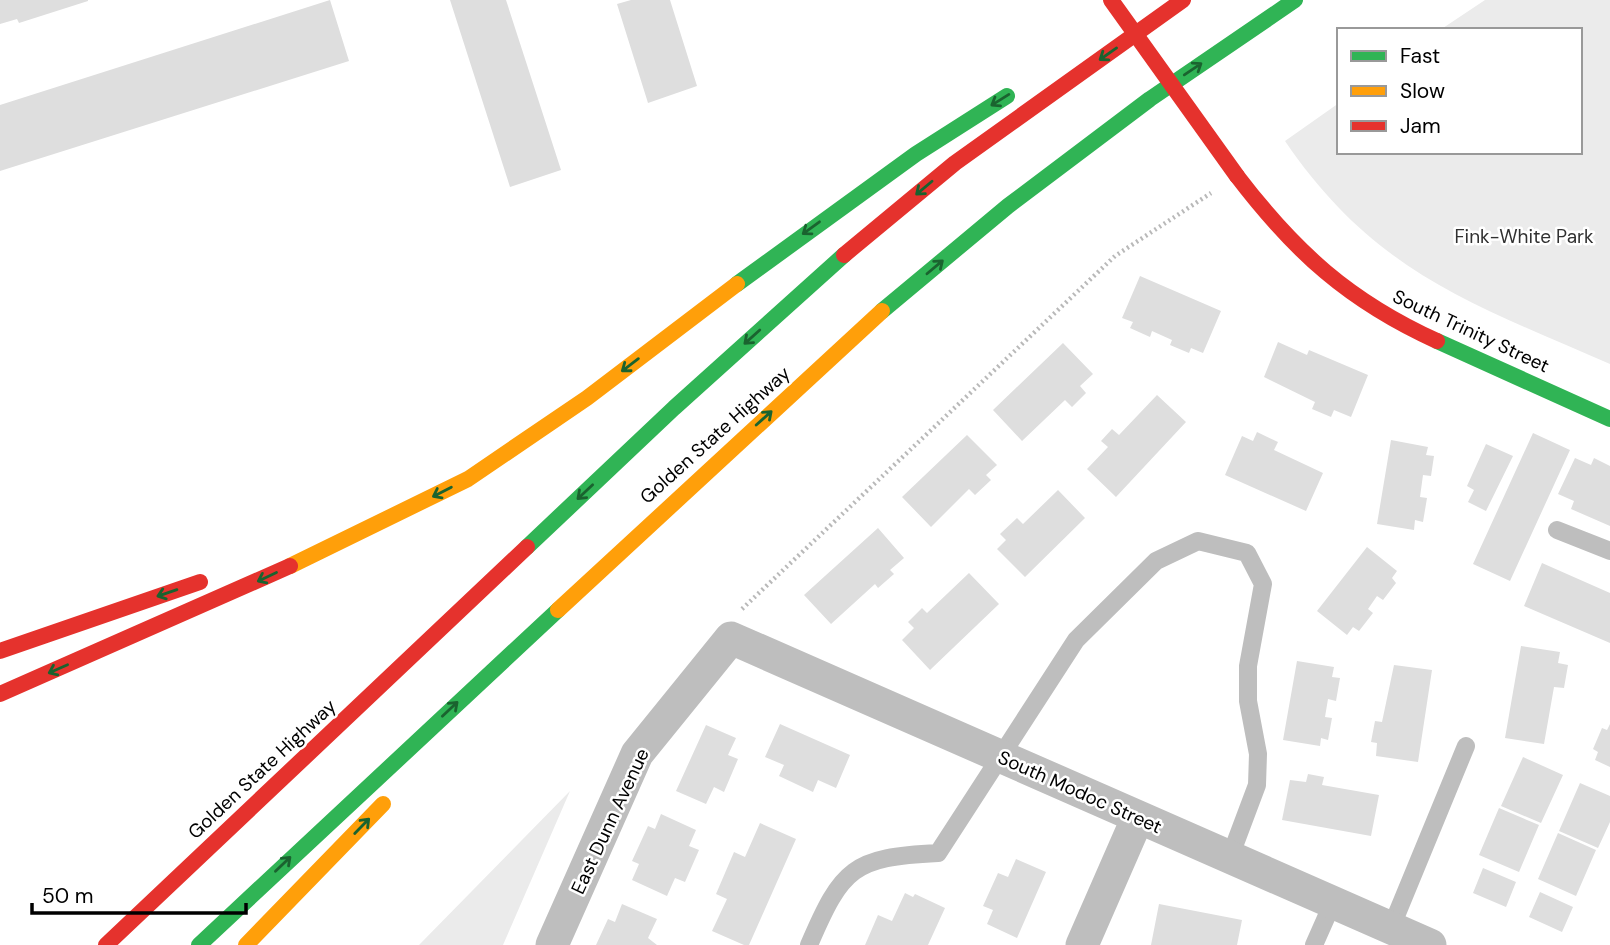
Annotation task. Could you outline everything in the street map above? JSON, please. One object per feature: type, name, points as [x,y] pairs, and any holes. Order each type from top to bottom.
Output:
[{"type":"main road","name":"South Trinity Street","points":[[1111,0],[1277,228],[1346,289],[1398,323],[1610,419]]},
{"type":"main road","points":[[1117,27],[1162,0]]},
{"type":"main road","name":"Golden State Highway","points":[[106,945],[674,408],[830,267],[955,163],[1183,0]]},
{"type":"main road","name":"Golden State Highway","points":[[199,945],[714,464],[878,315],[1008,206],[1150,99],[1294,0]]},
{"type":"main road","points":[[0,694],[259,581],[468,479],[587,398],[810,229],[916,154],[1016,90]]},
{"type":"main road","points":[[460,724],[714,464]]},
{"type":"main road","points":[[250,565],[394,516]]},
{"type":"main road","points":[[0,651],[211,578]]},
{"type":"main road","points":[[246,945],[392,795]]},
{"type":"street","name":"South Modoc Street","points":[[731,638],[1430,945]]},
{"type":"street","name":"East Dunn Avenue","points":[[552,945],[638,754],[731,638]]},
{"type":"street","points":[[1082,945],[1138,817]]},
{"type":"lane","points":[[1557,530],[1610,551]]},
{"type":"lane","points":[[809,945],[828,900],[841,882],[863,864],[895,855],[938,853],[1003,757],[1076,640],[1156,561],[1198,541],[1247,553],[1263,584],[1248,666],[1248,701],[1258,754],[1257,786],[1230,857]]},
{"type":"lane","points":[[1391,928],[1466,746]]},
{"type":"lane","points":[[1314,945],[1332,902]]},
{"type":"path","points":[[731,638],[734,617],[770,581],[1115,256],[1237,176]]},
{"type":"green space","name":"Fink-White Park","points":[[1485,0],[1610,0],[1610,364],[1470,301],[1429,279],[1391,253],[1354,223],[1319,186],[1285,141],[1337,104],[1337,154],[1582,154],[1582,28],[1443,28]]},
{"type":"green space","points":[[570,791],[503,945],[419,945]]},
{"type":"building","points":[[0,0],[88,1],[19,23],[17,19],[0,24]]},
{"type":"building","points":[[330,0],[349,61],[0,171],[0,105]]},
{"type":"building","points":[[450,0],[506,0],[561,170],[510,187]]},
{"type":"building","points":[[631,0],[670,0],[697,86],[648,103],[617,4]]},
{"type":"building","points":[[1140,276],[1221,311],[1203,353],[1191,348],[1189,353],[1170,345],[1172,340],[1152,331],[1150,337],[1130,328],[1133,322],[1122,318]]},
{"type":"building","points":[[1278,342],[1307,355],[1309,350],[1368,375],[1351,417],[1334,410],[1331,417],[1312,409],[1315,402],[1264,377]]},
{"type":"building","points":[[1063,343],[1093,374],[1080,386],[1086,393],[1072,407],[1065,400],[1022,441],[993,410]]},
{"type":"building","points":[[1157,395],[1186,422],[1116,497],[1087,469],[1108,447],[1101,441],[1112,429],[1119,435]]},
{"type":"building","points":[[1257,432],[1278,442],[1274,450],[1323,473],[1306,511],[1225,475],[1242,436],[1253,441]]},
{"type":"building","points":[[1533,433],[1570,450],[1510,581],[1473,564]]},
{"type":"building","points":[[967,435],[997,465],[986,475],[991,480],[975,495],[969,489],[931,527],[902,497]]},
{"type":"building","points":[[1391,440],[1428,447],[1426,455],[1434,456],[1431,476],[1423,475],[1420,497],[1427,498],[1423,522],[1415,520],[1414,530],[1377,524]]},
{"type":"building","points":[[1486,444],[1513,456],[1486,511],[1468,502],[1474,490],[1467,486]]},
{"type":"building","points":[[1575,458],[1591,465],[1594,458],[1610,466],[1610,526],[1571,509],[1574,501],[1558,494]]},
{"type":"building","points":[[1058,490],[1085,518],[1025,577],[997,549],[1006,540],[1000,534],[1017,518],[1023,524]]},
{"type":"building","points":[[878,528],[904,558],[890,570],[894,574],[878,588],[875,584],[831,624],[804,595]]},
{"type":"building","points":[[1367,547],[1397,571],[1392,578],[1396,583],[1383,600],[1377,596],[1368,609],[1373,613],[1359,631],[1353,627],[1347,635],[1317,611]]},
{"type":"building","points":[[1542,563],[1610,593],[1610,643],[1524,606]]},
{"type":"building","points":[[969,573],[999,604],[930,670],[902,640],[914,628],[908,622],[922,608],[927,613]]},
{"type":"building","points":[[1521,646],[1560,652],[1558,663],[1568,665],[1564,688],[1554,687],[1544,744],[1505,738]]},
{"type":"building","points":[[1297,661],[1334,667],[1332,677],[1340,678],[1336,701],[1328,699],[1325,717],[1332,718],[1328,740],[1321,738],[1320,746],[1283,740]]},
{"type":"building","points":[[1394,665],[1432,670],[1418,762],[1376,756],[1377,743],[1371,742],[1375,721],[1382,722]]},
{"type":"building","points":[[780,724],[850,755],[836,788],[818,780],[813,792],[779,776],[784,765],[765,757]]},
{"type":"building","points":[[1610,724],[1610,767],[1595,760],[1598,752],[1593,749],[1602,728],[1607,730]]},
{"type":"building","points":[[706,725],[736,738],[728,755],[738,759],[724,792],[714,787],[706,804],[676,791]]},
{"type":"building","points":[[1523,757],[1563,775],[1541,823],[1501,806]]},
{"type":"building","points":[[1308,774],[1324,777],[1322,785],[1379,795],[1371,836],[1282,820],[1290,780],[1306,782]]},
{"type":"building","points":[[1580,783],[1610,796],[1610,822],[1598,848],[1559,831]]},
{"type":"building","points":[[1499,808],[1539,825],[1519,872],[1479,855]]},
{"type":"building","points":[[661,814],[696,830],[689,846],[699,850],[685,882],[675,878],[667,896],[632,880],[639,864],[632,861],[648,826],[655,829]]},
{"type":"building","points":[[760,823],[796,839],[749,945],[744,945],[712,931],[727,899],[716,894],[734,852],[745,857]]},
{"type":"building","points":[[1558,833],[1596,850],[1576,896],[1538,879]]},
{"type":"building","points":[[1016,859],[1046,872],[1017,938],[987,924],[993,910],[983,906],[998,873],[1008,877]]},
{"type":"building","points":[[1483,868],[1516,882],[1506,907],[1473,893]]},
{"type":"building","points":[[1540,892],[1573,907],[1562,932],[1529,917]]},
{"type":"building","points":[[905,893],[913,897],[915,894],[945,908],[928,945],[865,945],[878,915],[892,921]]},
{"type":"building","points":[[622,904],[657,919],[648,938],[657,945],[596,945],[608,919],[615,922]]},
{"type":"building","points":[[1159,904],[1242,920],[1237,945],[1151,945]]},
{"type":"traffic: fast","points":[[882,311],[1008,206],[1150,99],[1295,0]]},
{"type":"traffic: fast","points":[[737,284],[916,154],[1007,96]]},
{"type":"traffic: fast","points":[[527,547],[674,408],[844,255]]},
{"type":"traffic: fast","points":[[1437,341],[1610,419]]},
{"type":"traffic: fast","points":[[199,945],[558,610]]},
{"type":"traffic: slow","points":[[290,566],[468,479],[587,398],[737,284]]},
{"type":"traffic: slow","points":[[558,610],[882,311]]},
{"type":"traffic: slow","points":[[246,945],[383,804]]},
{"type":"traffic: jam","points":[[1111,0],[1237,176]]},
{"type":"traffic: jam","points":[[844,255],[955,163],[1183,0]]},
{"type":"traffic: jam","points":[[1237,176],[1280,228],[1326,272],[1377,309],[1437,341]]},
{"type":"traffic: jam","points":[[106,945],[527,547]]},
{"type":"traffic: jam","points":[[0,694],[290,566]]},
{"type":"traffic: jam","points":[[0,651],[200,582]]}]
